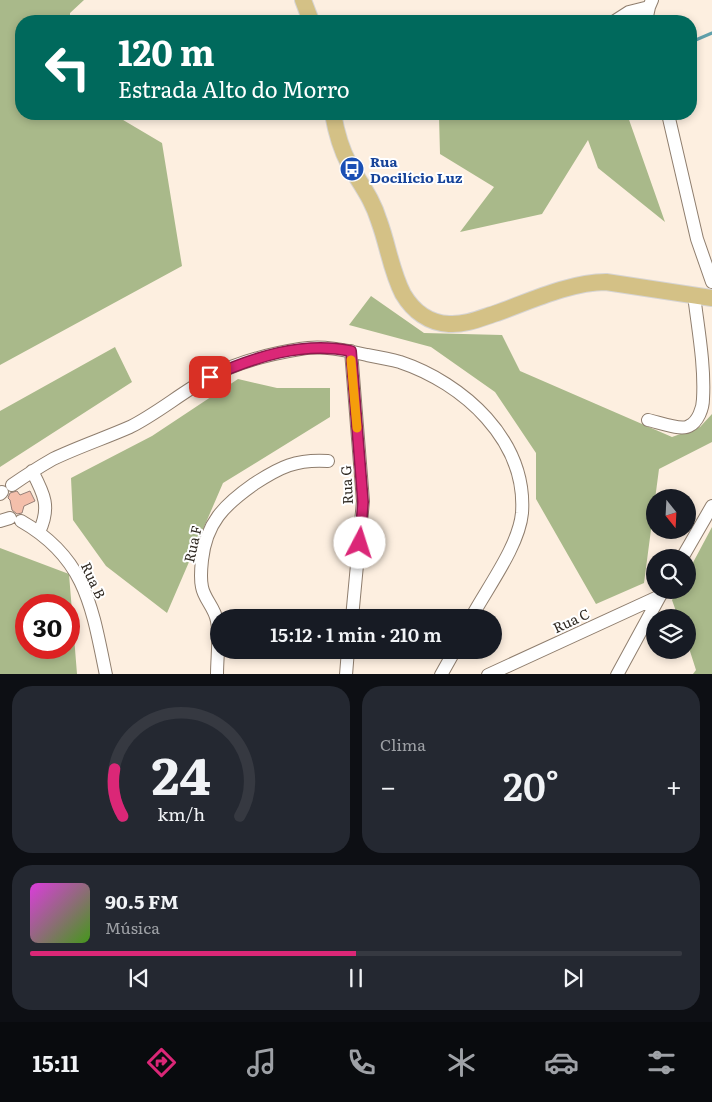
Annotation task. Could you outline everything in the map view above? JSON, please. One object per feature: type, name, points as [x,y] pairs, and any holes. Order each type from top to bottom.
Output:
[{"type":"main road","points":[[304,0],[308,15]]},
{"type":"main road","points":[[334,120],[345,155],[374,206],[391,262],[404,294],[418,312],[434,321],[448,324],[472,321],[561,291],[597,282],[712,298]]},
{"type":"street","points":[[624,15],[650,4]]},
{"type":"street","points":[[669,120],[697,239],[712,282]]},
{"type":"street","points":[[648,420],[682,428],[689,426],[700,413],[703,401],[702,374],[694,295]]},
{"type":"street","points":[[5,491],[32,471],[54,459],[130,427],[148,417],[210,377],[266,356],[302,348],[321,348],[351,351],[399,362],[424,372],[444,383],[479,410],[506,443],[518,477],[522,513],[518,529],[507,557],[476,609]]},
{"type":"street","name":"Rua G","points":[[351,351],[363,502],[353,609]]},
{"type":"street","name":"Rua F","points":[[217,674],[217,621],[202,588],[201,579],[205,540],[212,522],[232,500],[279,469],[309,460],[328,461]]},
{"type":"street","points":[[32,471],[43,493],[46,506],[45,519],[40,532]]},
{"type":"street","points":[[687,549],[712,506]]},
{"type":"street","name":"Rua B","points":[[10,520],[40,532],[67,559],[81,582],[92,611],[106,674]]},
{"type":"street","name":"Rua C","points":[[488,674],[648,599]]},
{"type":"street","points":[[617,674],[658,599]]},
{"type":"street","points":[[346,674],[347,659]]},
{"type":"street","points":[[441,674],[450,659]]},
{"type":"green space","points":[[0,0],[84,0],[70,15],[15,15],[15,120],[123,120],[162,143],[182,266],[0,365]]},
{"type":"green space","points":[[439,120],[629,120],[665,222],[598,168],[588,140],[542,214],[460,232],[494,187],[440,154]]},
{"type":"green space","points":[[371,296],[424,333],[502,335],[520,371],[672,437],[700,427],[712,414],[712,442],[659,469],[656,489],[646,489],[646,539],[650,539],[648,549],[646,549],[644,583],[596,604],[536,499],[536,453],[495,392],[431,347],[349,325]]},
{"type":"green space","points":[[115,347],[132,382],[0,467],[0,411]]},
{"type":"green space","points":[[238,379],[277,388],[330,388],[330,417],[223,483],[167,613],[106,566],[73,520],[71,478],[152,436]]},
{"type":"green space","points":[[712,527],[712,674],[693,674],[696,670],[692,659],[696,659],[696,609],[675,609],[672,600],[696,599],[696,557]]},
{"type":"green space","points":[[0,548],[69,574],[71,594],[15,594],[15,659],[76,659],[77,674],[0,674]]},
{"type":"building","points":[[17,491],[20,495],[30,491],[35,501],[24,506],[22,513],[17,514],[12,510],[8,498],[10,493]]},
{"type":"waterway","points":[[697,39],[712,33]]},
{"type":"slow traffic","points":[[351,360],[357,428]]},
{"type":"place","name":"Rua Docilício Luz","points":[[352,169]]},
{"type":"route","points":[[210,377],[266,356],[302,348],[351,351],[363,502],[360,543]]}]
